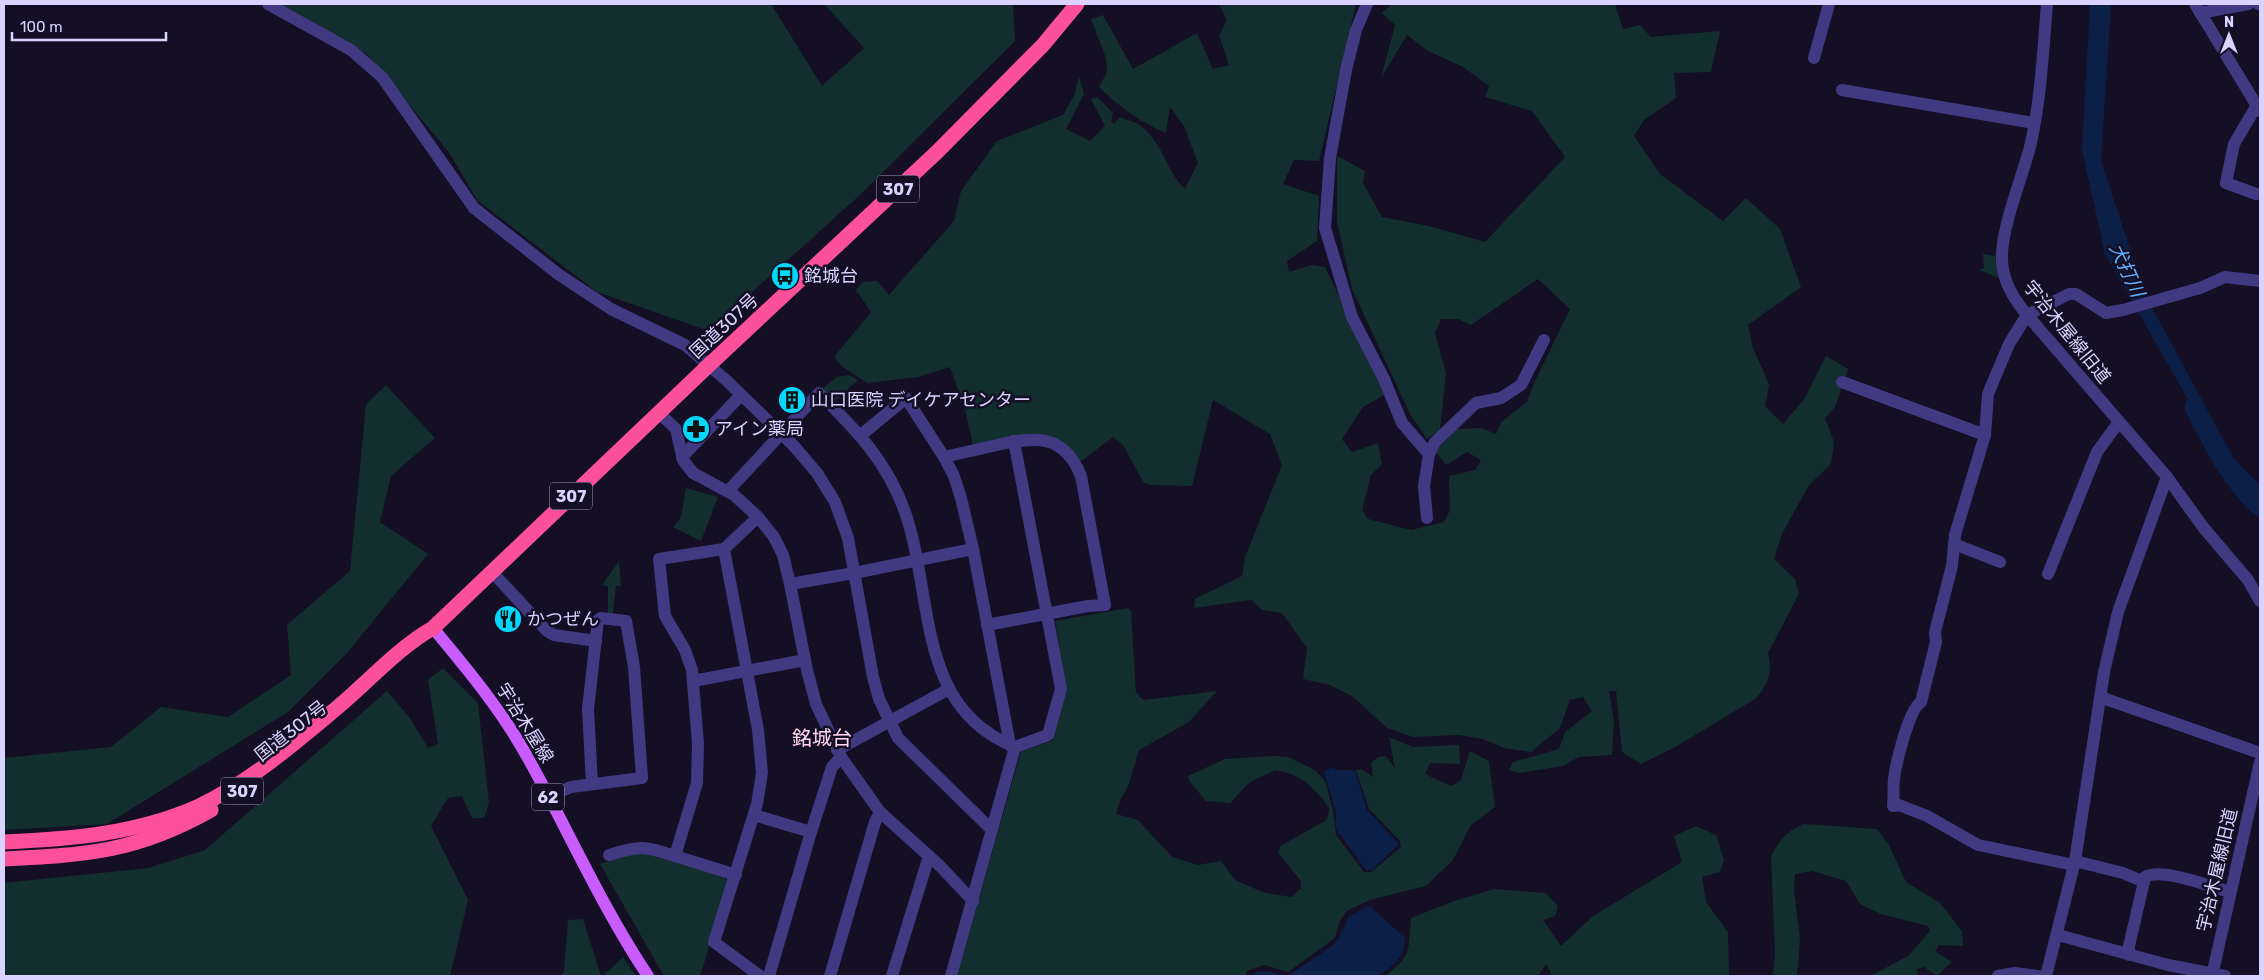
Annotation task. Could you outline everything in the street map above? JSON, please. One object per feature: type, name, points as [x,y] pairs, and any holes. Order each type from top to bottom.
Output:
[{"type":"highway","name":"国道307号","points":[[4,842],[65,839],[112,833],[159,822],[201,805],[237,784],[292,744],[419,636],[433,628],[709,365],[937,152],[1043,45],[1077,4]]},
{"type":"highway","name":"国道307号","points":[[4,859],[62,856],[116,849],[165,833],[201,815],[249,786],[345,713],[425,642],[433,628]]},
{"type":"main road","name":"宇治木屋線","points":[[433,628],[502,715],[529,759],[609,914],[648,976]]},
{"type":"street","points":[[268,4],[351,50],[382,77],[474,208],[558,274],[610,309],[685,345],[781,433],[811,466],[835,502],[848,538],[873,677],[879,699],[889,722],[898,738],[909,750],[992,830]]},
{"type":"street","points":[[1367,4],[1356,30],[1346,70],[1330,158],[1325,228],[1352,317],[1384,379],[1402,423],[1429,454]]},
{"type":"street","points":[[1814,58],[1829,4]]},
{"type":"street","name":"宇治木屋線旧道","points":[[2048,4],[2030,145],[2002,253],[2005,280],[2013,298],[2167,478],[2203,527],[2248,580],[2260,600]]},
{"type":"street","points":[[2248,4],[2198,8],[2258,108],[2234,144],[2226,183],[2256,194]]},
{"type":"street","points":[[1842,90],[2034,123]]},
{"type":"street","points":[[2144,882],[2123,873],[1978,846],[1927,816],[1899,805],[1893,806],[1894,778],[1912,716],[1916,705],[1921,702],[1936,642],[1935,632],[1952,566],[1955,535],[1985,435],[1988,394],[2009,344],[2027,315],[2069,294],[2076,294],[2106,313],[2200,288],[2225,277],[2260,281]]},
{"type":"street","points":[[1427,518],[1424,486],[1429,454],[1435,442],[1476,403],[1501,398],[1521,385],[1544,340]]},
{"type":"street","points":[[1842,382],[1985,435]]},
{"type":"street","points":[[728,491],[819,393],[861,435],[892,482],[904,511],[917,560],[931,641],[940,671],[949,689],[974,721],[989,733],[1012,746],[1048,735],[1061,689],[1014,441]]},
{"type":"street","points":[[682,457],[741,395]]},
{"type":"street","points":[[861,435],[906,398],[954,476],[973,549],[1012,746],[992,830],[952,976]]},
{"type":"street","points":[[659,413],[676,429],[682,457],[693,473],[728,491],[758,517],[768,527],[783,555],[816,704],[839,754],[880,812],[929,856],[972,901]]},
{"type":"street","points":[[2048,574],[2096,452],[2119,422]]},
{"type":"street","points":[[944,457],[1025,439],[1046,440],[1057,444],[1072,458],[1081,476],[1105,605],[1088,606],[987,625]]},
{"type":"street","points":[[2046,976],[2058,935],[2074,863],[2100,697],[2118,612],[2167,478]]},
{"type":"street","points":[[675,856],[697,782],[698,744],[692,670],[685,650],[665,616],[659,559],[724,549],[758,517]]},
{"type":"street","points":[[1954,544],[2000,562]]},
{"type":"street","points":[[724,549],[761,753],[761,781],[754,814],[714,942],[760,976]]},
{"type":"street","points":[[790,584],[973,549]]},
{"type":"street","points":[[492,572],[547,632],[554,635],[596,641]]},
{"type":"street","points":[[548,797],[571,787],[642,778],[634,667],[626,620],[600,618],[598,620],[588,709],[592,784]]},
{"type":"street","points":[[693,681],[805,660]]},
{"type":"street","points":[[769,976],[811,832],[832,767],[839,754],[889,722],[949,689]]},
{"type":"street","points":[[2100,697],[2260,753]]},
{"type":"street","name":"宇治木屋線旧道","points":[[2216,975],[2230,892],[2260,762]]},
{"type":"street","points":[[830,976],[875,822],[880,812]]},
{"type":"street","points":[[754,814],[811,832]]},
{"type":"street","points":[[609,854],[635,847],[646,847],[736,875]]},
{"type":"street","points":[[892,976],[929,856]]},
{"type":"street","points":[[2129,955],[2129,946],[2145,877],[2150,874],[2176,876],[2230,892]]},
{"type":"street","points":[[2058,935],[2168,965],[2216,975]]},
{"type":"street","points":[[1998,976],[2015,973],[2038,976]]},
{"type":"green space","points":[[279,4],[771,4],[822,86],[864,48],[824,4],[1013,4],[1015,41],[860,195],[709,331],[597,292],[478,201],[448,151],[366,53]]},
{"type":"green space","points":[[1219,4],[1356,4],[1319,161],[1294,160],[1283,184],[1319,196],[1317,241],[1287,261],[1289,272],[1312,265],[1325,267],[1386,394],[1363,407],[1342,439],[1352,452],[1378,443],[1382,464],[1371,475],[1362,510],[1368,519],[1411,530],[1444,522],[1450,510],[1449,476],[1475,470],[1481,460],[1467,452],[1446,465],[1435,451],[1457,429],[1481,428],[1496,434],[1501,422],[1527,402],[1535,381],[1570,309],[1538,279],[1471,325],[1458,319],[1441,319],[1435,333],[1446,373],[1440,430],[1427,439],[1410,414],[1352,289],[1337,222],[1337,156],[1365,171],[1363,183],[1382,217],[1429,226],[1485,242],[1565,157],[1532,111],[1485,97],[1489,86],[1463,67],[1428,51],[1407,35],[1381,78],[1395,25],[1382,13],[1392,4],[1615,4],[1623,29],[1640,25],[1651,37],[1720,31],[1711,72],[1674,73],[1676,98],[1644,120],[1634,136],[1660,174],[1723,221],[1746,198],[1780,229],[1801,287],[1748,325],[1753,348],[1769,384],[1765,406],[1783,424],[1805,398],[1826,356],[1848,369],[1835,407],[1825,418],[1834,442],[1831,464],[1809,485],[1782,534],[1774,559],[1795,579],[1799,594],[1768,653],[1770,672],[1763,689],[1755,699],[1677,746],[1641,764],[1622,752],[1616,691],[1609,691],[1614,721],[1612,755],[1579,757],[1563,766],[1520,773],[1509,770],[1513,762],[1559,749],[1565,732],[1592,711],[1583,697],[1570,700],[1560,728],[1531,752],[1504,748],[1483,739],[1459,735],[1413,737],[1387,728],[1352,696],[1330,685],[1303,679],[1307,648],[1282,613],[1262,610],[1251,600],[1194,608],[1195,599],[1242,576],[1245,557],[1282,465],[1270,434],[1213,400],[1192,486],[1150,485],[1144,483],[1123,445],[1113,437],[1080,462],[1044,435],[1027,434],[973,445],[965,409],[950,367],[918,377],[867,383],[843,367],[834,357],[871,312],[856,290],[863,282],[877,281],[889,295],[954,221],[961,191],[997,141],[1063,115],[1075,94],[1079,76],[1084,94],[1066,129],[1090,141],[1105,126],[1091,99],[1097,97],[1113,113],[1111,122],[1114,124],[1120,117],[1137,124],[1149,134],[1174,175],[1185,189],[1198,163],[1184,126],[1170,107],[1166,133],[1156,129],[1130,113],[1099,87],[1107,72],[1106,58],[1091,19],[1103,15],[1133,69],[1197,33],[1213,69],[1229,65],[1219,35],[1227,20]]},
{"type":"green space","points":[[1983,254],[1995,256],[1999,278],[1979,270],[1984,268]]},
{"type":"green space","points":[[849,375],[858,380],[835,401],[822,389],[837,377]]},
{"type":"green space","points":[[386,385],[435,438],[391,476],[380,522],[428,554],[347,653],[288,712],[107,824],[4,830],[4,758],[111,747],[161,707],[228,717],[291,675],[287,625],[350,571],[366,404]]},
{"type":"green space","points":[[686,488],[718,497],[701,541],[673,527],[681,517]]},
{"type":"green space","points":[[619,561],[621,586],[616,586],[612,619],[608,618],[608,586],[602,585]]},
{"type":"green space","points":[[1128,608],[1131,611],[1136,692],[1143,700],[1217,691],[1189,722],[1139,750],[1128,787],[1120,800],[1116,814],[1138,820],[1172,857],[1198,865],[1221,861],[1235,880],[1265,893],[1292,897],[1301,888],[1301,881],[1278,853],[1280,846],[1325,821],[1328,817],[1329,808],[1319,794],[1300,778],[1275,770],[1250,782],[1230,803],[1206,801],[1190,782],[1188,776],[1225,759],[1288,757],[1315,770],[1325,781],[1333,810],[1336,835],[1364,872],[1371,872],[1401,847],[1400,841],[1369,809],[1356,770],[1361,769],[1373,777],[1371,763],[1378,757],[1386,756],[1395,769],[1389,737],[1413,747],[1459,745],[1460,764],[1430,763],[1425,774],[1451,786],[1461,780],[1470,751],[1489,761],[1495,807],[1471,825],[1453,860],[1426,886],[1370,900],[1348,910],[1340,920],[1335,938],[1288,972],[1264,965],[1247,971],[1245,976],[957,976],[1021,751],[1052,741],[1066,689],[1055,621]]},
{"type":"green space","points":[[443,668],[478,703],[489,803],[484,818],[472,818],[462,796],[448,798],[431,826],[468,900],[450,976],[4,976],[4,883],[148,868],[205,850],[387,691],[409,717],[428,748],[438,744],[428,680]]},
{"type":"green space","points":[[1803,824],[1877,829],[1889,845],[1906,882],[1940,903],[1962,931],[1963,946],[1939,945],[1935,951],[1952,962],[1937,976],[1924,967],[1917,969],[1918,976],[1870,976],[1908,956],[1930,931],[1928,926],[1881,914],[1860,904],[1846,881],[1812,871],[1795,874],[1794,890],[1800,940],[1797,976],[1773,976],[1775,953],[1771,857],[1784,837]]},
{"type":"green space","points":[[1696,826],[1716,835],[1724,860],[1720,872],[1702,877],[1706,902],[1728,932],[1729,976],[1549,976],[1551,973],[1546,964],[1538,976],[1385,976],[1400,963],[1407,952],[1411,918],[1454,901],[1494,889],[1546,893],[1558,906],[1555,916],[1543,920],[1561,946],[1593,916],[1682,862],[1674,836]]},
{"type":"green space","points":[[640,852],[724,876],[729,884],[700,976],[664,976],[600,864]]},
{"type":"green space","points":[[583,919],[601,976],[561,976],[564,972],[568,920]]},
{"type":"green space","points":[[623,957],[636,976],[603,976]]},
{"type":"water","points":[[2090,4],[2111,4],[2101,161],[2145,295],[2234,459],[2260,485],[2260,503],[2226,466],[2105,254],[2082,150]]},
{"type":"water","points":[[1331,767],[1337,770],[1355,771],[1367,810],[1399,844],[1372,870],[1366,870],[1336,829],[1336,812],[1324,772]]},
{"type":"water","points":[[1365,907],[1371,907],[1405,938],[1403,951],[1397,961],[1378,976],[1288,976],[1332,946],[1338,940],[1348,918]]},
{"type":"water","points":[[1264,971],[1288,976],[1251,976]]},
{"type":"waterway","name":"犬打川","points":[[2194,407],[2231,473],[2260,507]]},
{"type":"place","name":"銘城台","points":[[785,276]]},
{"type":"place","name":"山口医院 デイケアセンター","points":[[792,400]]},
{"type":"place","name":"アイン薬局","points":[[696,429]]},
{"type":"place","name":"かつぜん","points":[[508,619]]},
{"type":"district","name":"銘城台","points":[[822,738]]}]
